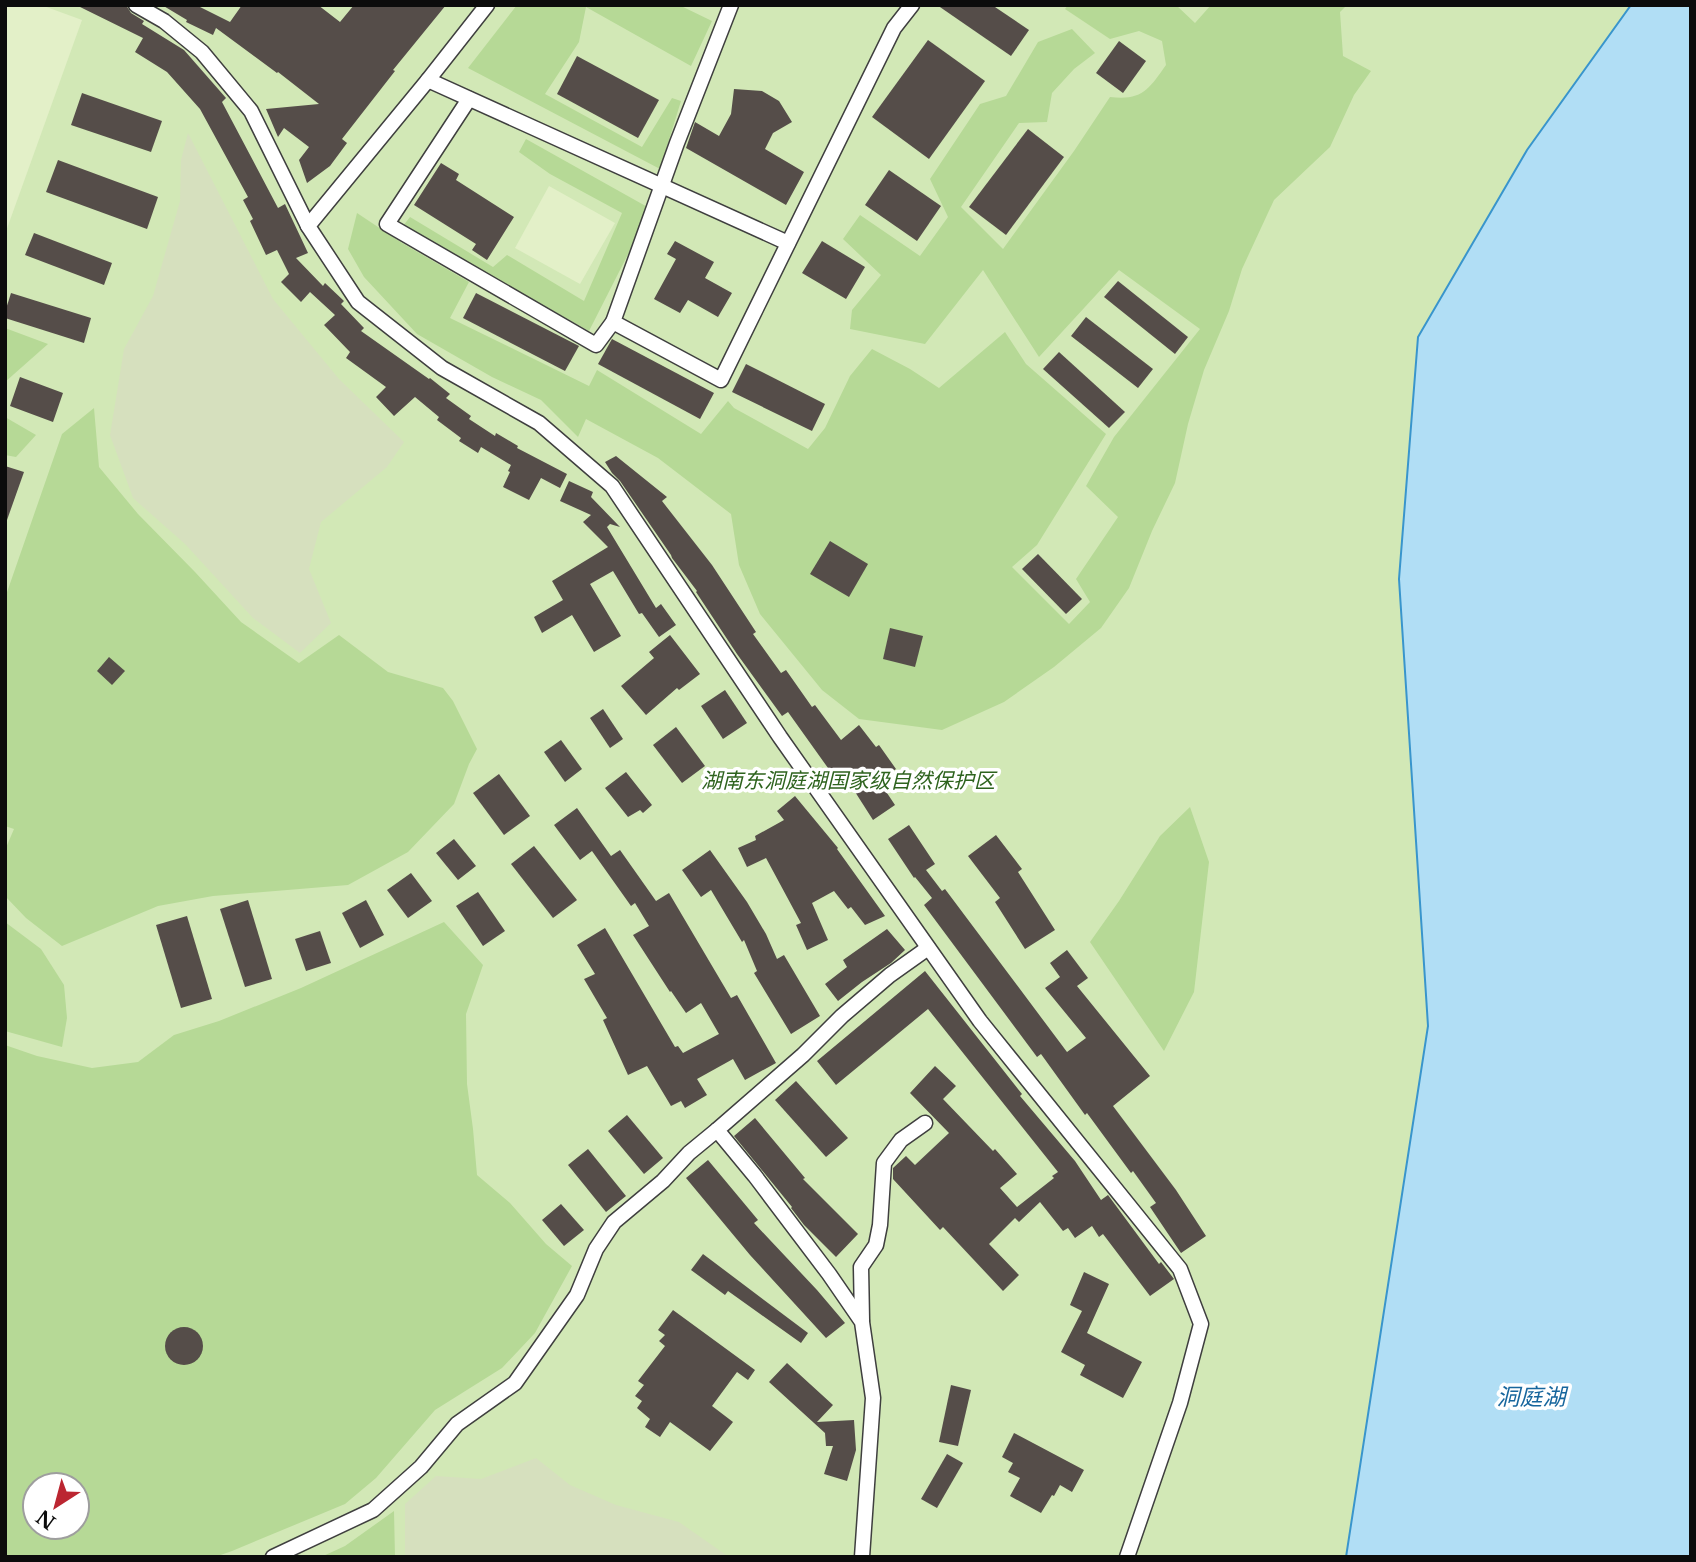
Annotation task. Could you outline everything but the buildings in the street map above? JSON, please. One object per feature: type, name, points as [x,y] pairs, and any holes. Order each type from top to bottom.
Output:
[{"type":"street","points":[[136,5],[202,52],[251,111],[307,226],[358,302],[442,368],[539,423],[612,486],[780,737],[980,1021],[1180,1269],[1201,1324],[1180,1403],[1127,1557]]},
{"type":"street","points":[[307,226],[487,5]]},
{"type":"street","points":[[469,99],[387,223],[596,345],[613,322],[732,5]]},
{"type":"street","points":[[613,322],[721,380],[894,29],[912,5]]},
{"type":"street","points":[[428,80],[789,243]]},
{"type":"street","points":[[273,1557],[373,1510],[421,1467],[457,1424],[516,1383],[577,1295],[596,1249],[614,1222],[803,1055],[842,1016],[890,975],[928,948]]},
{"type":"street","points":[[862,1557],[873,1398],[862,1322],[861,1267],[876,1245],[884,1163],[901,1140],[925,1123]]},
{"type":"street","points":[[717,1130],[763,1186],[862,1322]]},
{"type":"green space","name":"湖南东洞庭湖国家级自然保护区","points":[[5,5],[1691,5],[1691,1557],[5,1557]]},
{"type":"green space","points":[[5,5],[41,5],[82,20],[5,234]]},
{"type":"green space","points":[[517,5],[679,5],[712,21],[691,66],[586,7],[579,42],[545,94],[642,147],[672,98],[681,101],[660,169],[468,68]]},
{"type":"green space","points":[[1068,5],[1176,5],[1195,23],[1211,5],[1347,5],[1340,12],[1343,56],[1371,71],[1354,95],[1330,147],[1274,200],[1242,269],[1229,311],[1204,370],[1175,483],[1129,588],[1101,628],[1054,667],[1004,702],[942,730],[859,719],[822,690],[760,614],[739,565],[731,514],[658,458],[586,419],[578,437],[541,400],[492,377],[417,334],[364,277],[348,249],[357,213],[469,282],[450,318],[589,386],[597,370],[701,434],[728,401],[734,408],[808,449],[825,428],[850,376],[872,349],[939,388],[1005,332],[1026,364],[1106,434],[1037,545],[1012,567],[1069,624],[1090,602],[1076,579],[1118,517],[1086,486],[1114,437],[1200,329],[1119,270],[1039,357],[983,270],[925,344],[850,329],[852,310],[881,275],[843,239],[860,215],[920,256],[948,217],[930,179],[980,104],[1006,96],[1038,42],[1072,29],[1095,53],[1074,69],[1052,93],[1047,122],[1019,123],[961,207],[1003,249],[1110,97],[1130,97],[1144,92],[1166,65],[1162,41],[1139,31],[1110,39],[1065,9]]},
{"type":"green space","points":[[188,133],[273,299],[339,379],[404,442],[387,467],[321,522],[309,569],[331,623],[300,653],[253,618],[185,544],[133,498],[110,435],[124,349],[153,296],[180,201],[181,160]]},
{"type":"green space","points":[[526,139],[651,209],[589,331],[403,226],[410,217],[493,267],[507,255],[584,301],[622,213],[550,174],[519,152]]},
{"type":"green space","points":[[549,186],[615,223],[580,284],[515,248]]},
{"type":"green space","points":[[5,328],[48,344],[5,382]]},
{"type":"green space","points":[[94,408],[99,467],[138,514],[241,622],[299,663],[339,635],[388,672],[443,688],[453,701],[477,749],[454,804],[408,852],[348,885],[213,896],[158,906],[62,946],[26,918],[5,896],[5,850],[14,829],[5,826],[5,598],[62,434]]},
{"type":"green space","points":[[5,417],[36,435],[16,457],[5,455]]},
{"type":"green space","points":[[1190,807],[1209,862],[1194,992],[1164,1051],[1090,942],[1160,836]]},
{"type":"green space","points":[[5,922],[41,949],[64,985],[67,1018],[62,1047],[5,1031]]},
{"type":"green space","points":[[444,922],[483,965],[466,1014],[467,1084],[477,1175],[510,1203],[546,1244],[572,1266],[535,1333],[502,1368],[435,1410],[376,1478],[345,1504],[215,1557],[5,1557],[5,1045],[37,1056],[92,1068],[138,1062],[174,1035],[219,1021],[301,988]]},
{"type":"green space","points":[[536,1458],[570,1485],[616,1505],[679,1522],[729,1557],[405,1557],[405,1504],[436,1476],[481,1479]]},
{"type":"green space","points":[[394,1511],[395,1557],[321,1557],[345,1546]]},
{"type":"water","name":"洞庭湖","points":[[1631,5],[1691,5],[1691,1557],[1346,1557],[1428,1026],[1399,579],[1418,337],[1527,150]]}]
